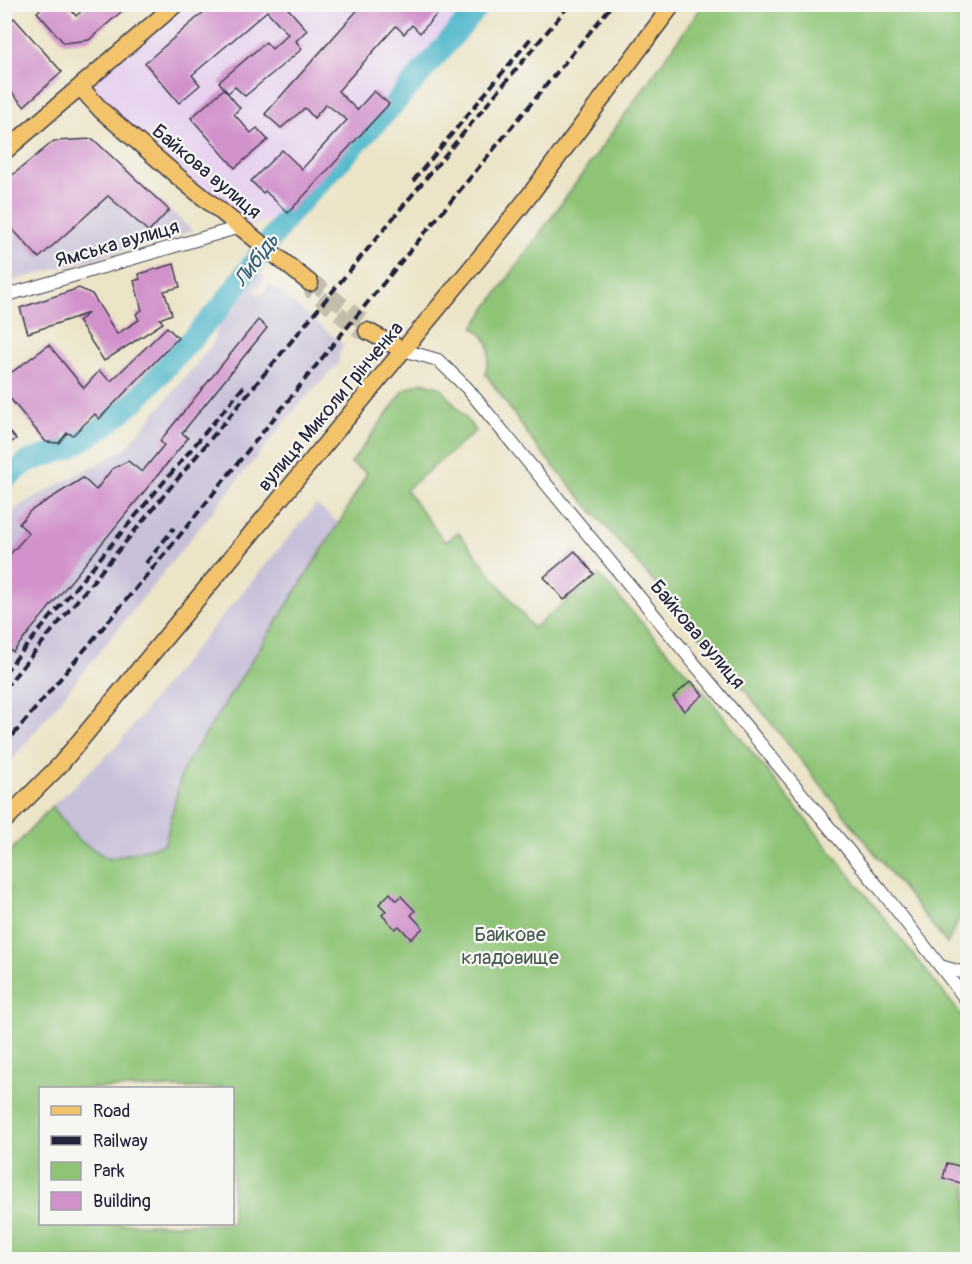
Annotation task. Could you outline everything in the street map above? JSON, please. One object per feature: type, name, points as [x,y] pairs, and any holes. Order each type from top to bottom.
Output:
[{"type":"main road","points":[[4,152],[176,4]]},
{"type":"main road","name":"вулиця Миколи Грінченка","points":[[4,822],[59,766],[529,196],[673,4]]},
{"type":"main road","name":"Байкова вулиця","points":[[81,88],[102,111],[245,232],[310,283]]},
{"type":"main road","name":"Байкова вулиця","points":[[367,331],[403,350]]},
{"type":"street","name":"Ямська вулиця","points":[[4,296],[245,232]]},
{"type":"street","name":"Байкова вулиця","points":[[403,350],[438,360],[467,388],[742,720],[968,1002]]},
{"type":"street","points":[[940,966],[968,974]]},
{"type":"shaded area","points":[[176,5],[467,5],[384,100],[389,104],[288,213],[258,224],[240,227],[81,88]]},
{"type":"shaded area","points":[[68,170],[83,173],[116,203],[137,180],[193,231],[5,283],[5,223]]},
{"type":"shaded area","points":[[258,272],[265,278],[254,291],[261,296],[270,284],[344,345],[340,351],[338,364],[296,408],[5,769],[5,521],[19,506],[125,449],[212,345],[218,327],[238,303],[252,276]]},
{"type":"shaded area","points":[[316,505],[339,523],[182,771],[165,844],[109,859],[78,840],[52,806],[116,747],[172,676]]},
{"type":"green space","points":[[703,5],[967,5],[968,901],[947,944],[717,655],[536,446],[485,373],[489,347],[480,332],[473,327]]},
{"type":"green space","name":"Байкове кладовище","points":[[422,382],[441,388],[476,431],[406,490],[445,542],[458,532],[533,628],[599,575],[704,692],[967,1022],[967,1259],[5,1259],[4,858],[52,806],[78,840],[109,859],[165,844],[182,771],[339,523],[367,473],[351,463],[405,389]]},
{"type":"building","points":[[46,4],[66,4],[76,16],[89,4],[130,4],[89,40],[64,43],[37,12]]},
{"type":"building","points":[[213,4],[284,4],[307,30],[296,41],[302,49],[245,96],[235,87],[228,93],[219,82],[266,42],[272,49],[288,34],[267,11],[192,75],[200,85],[179,103],[145,63]]},
{"type":"building","points":[[363,4],[446,4],[420,33],[412,25],[404,34],[396,26],[338,91],[357,110],[374,91],[389,104],[288,213],[251,181],[282,150],[302,169],[347,120],[326,104],[314,118],[305,108],[281,128],[265,114]]},
{"type":"building","points":[[14,18],[62,72],[24,106],[4,84],[4,27]]},
{"type":"building","points":[[224,89],[240,108],[234,114],[251,133],[257,128],[268,140],[235,168],[191,118]]},
{"type":"building","points":[[93,139],[169,210],[149,232],[108,196],[39,258],[4,220],[4,182],[54,141]]},
{"type":"building","points":[[174,264],[180,287],[164,291],[172,314],[160,319],[163,323],[104,361],[78,321],[89,313],[28,333],[20,308],[79,288],[92,294],[117,334],[139,320],[136,314],[142,310],[134,281],[140,279],[139,274]]},
{"type":"building","points":[[258,320],[267,328],[182,433],[188,438],[13,652],[4,645],[4,561],[29,533],[19,524],[30,511],[83,478],[96,490],[112,469],[128,461],[142,472],[164,445],[160,441]]},
{"type":"building","points":[[167,327],[178,338],[99,419],[95,414],[73,435],[67,433],[59,443],[46,442],[4,391],[4,378],[49,345],[84,388],[99,371],[111,381]]},
{"type":"building","points":[[4,425],[16,439],[4,448]]},
{"type":"building","points":[[575,551],[594,574],[564,600],[544,577]]},
{"type":"building","points":[[691,681],[703,695],[684,711],[673,697]]},
{"type":"building","points":[[390,893],[396,900],[401,896],[415,911],[411,915],[423,928],[411,939],[399,926],[395,929],[382,915],[386,911],[379,904]]},
{"type":"building","points":[[947,1163],[967,1168],[965,1174],[968,1175],[968,1185],[943,1178]]},
{"type":"waterway","name":"Либідь","points":[[4,479],[29,461],[68,449],[105,426],[136,400],[221,307],[291,212],[395,103],[481,4]]},
{"type":"tunnel","points":[[310,283],[317,285],[366,324],[367,331],[360,331],[312,291],[310,283]]},
{"type":"railway","points":[[4,689],[570,4]]},
{"type":"railway","points":[[4,746],[168,550],[331,347],[613,4]]},
{"type":"railway","points":[[413,181],[531,38]]},
{"type":"railway","points":[[4,673],[245,385]]},
{"type":"railway","points":[[146,563],[174,528]]}]
